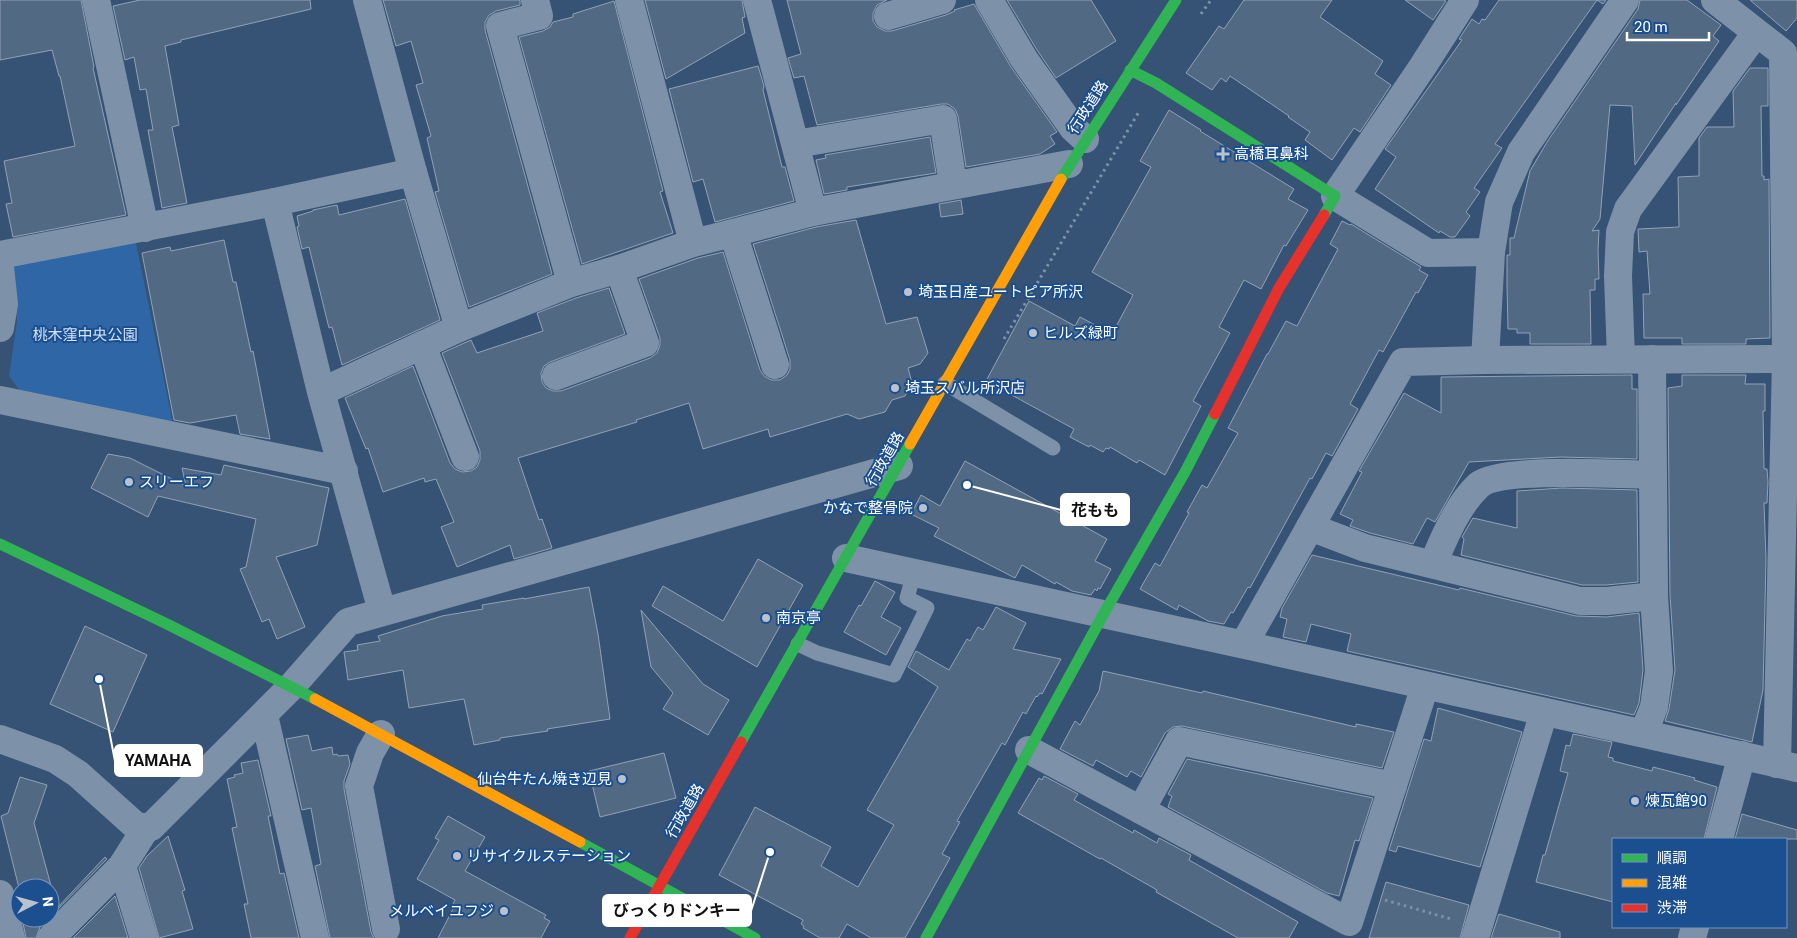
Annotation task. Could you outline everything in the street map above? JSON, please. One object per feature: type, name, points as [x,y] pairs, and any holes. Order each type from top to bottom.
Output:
[{"type":"main road","name":"行政道路","points":[[630,938],[1069,164],[1176,0]]},
{"type":"main road","points":[[926,938],[965,878],[1029,750],[1185,472],[1279,288],[1335,196],[1156,83],[1130,70]]},
{"type":"main road","points":[[0,544],[64,573],[292,686],[661,884],[755,938]]},
{"type":"street","points":[[96,0],[145,228]]},
{"type":"street","points":[[367,0],[413,172],[459,328]]},
{"type":"street","points":[[535,0],[539,16],[500,26],[571,283]]},
{"type":"street","points":[[628,0],[693,244]]},
{"type":"street","points":[[757,0],[813,212]]},
{"type":"street","points":[[888,16],[942,0]]},
{"type":"street","points":[[989,0],[1024,59],[1073,128],[1085,139]]},
{"type":"street","points":[[1465,0],[1335,196],[1428,253],[1491,252]]},
{"type":"street","points":[[1485,360],[1491,252],[1499,202],[1521,152],[1625,0]]},
{"type":"street","points":[[846,558],[1244,644],[1544,712],[1644,732],[1787,766],[1792,359],[1783,53],[1715,0]]},
{"type":"street","points":[[1621,360],[1618,276],[1620,232],[1628,209],[1756,33]]},
{"type":"street","points":[[796,144],[943,119],[953,184]]},
{"type":"street","points":[[321,392],[459,328],[571,283],[693,244],[813,212],[953,184],[1069,164]]},
{"type":"street","points":[[0,255],[275,202],[413,172]]},
{"type":"street","points":[[275,202],[321,392],[382,611]]},
{"type":"street","points":[[733,233],[775,366]]},
{"type":"street","points":[[0,267],[4,304],[0,328]]},
{"type":"street","points":[[556,376],[645,343],[619,269]]},
{"type":"street","points":[[422,345],[465,457]]},
{"type":"street","points":[[1244,644],[1403,362],[1792,359]]},
{"type":"street","points":[[1644,732],[1654,707],[1659,671],[1654,596],[1652,360]]},
{"type":"street","points":[[0,400],[344,471]]},
{"type":"street","points":[[2,747],[55,760],[78,774],[137,827],[151,827],[292,686],[348,622],[899,466]]},
{"type":"street","points":[[1433,564],[1446,535],[1468,498],[1481,483],[1507,476],[1529,473],[1653,475]]},
{"type":"street","points":[[1310,527],[1365,548],[1580,601],[1607,601],[1654,596]]},
{"type":"street","points":[[1029,750],[1349,922],[1425,686]]},
{"type":"street","points":[[1476,933],[1544,712]]},
{"type":"street","points":[[264,715],[315,938]]},
{"type":"street","points":[[381,734],[370,753],[359,786],[386,929]]},
{"type":"street","points":[[1141,810],[1179,741],[1393,786]]},
{"type":"street","points":[[1719,838],[1742,755]]},
{"type":"street","points":[[51,938],[122,866],[146,828]]},
{"type":"street","points":[[122,866],[144,938]]},
{"type":"street","points":[[0,894],[11,938]]},
{"type":"lane","points":[[945,383],[1053,448]]},
{"type":"lane","points":[[798,644],[817,653],[894,675],[927,608],[907,598],[914,573]]},
{"type":"path","points":[[1359,892],[1476,933]]},
{"type":"green space","name":"桃木窪中央公園","points":[[136,243],[174,429],[20,391],[9,376],[17,321],[13,265]]},
{"type":"building","points":[[0,0],[81,0],[93,68],[126,215],[13,237],[6,204],[12,203],[4,161],[75,146],[60,76],[52,50],[0,60]]},
{"type":"building","points":[[140,0],[310,0],[311,9],[181,40],[181,42],[165,46],[179,125],[172,127],[187,203],[162,208],[148,130],[153,130],[146,89],[140,90],[134,57],[125,60],[113,6]]},
{"type":"building","points":[[383,0],[520,0],[520,5],[496,11],[489,15],[485,22],[485,30],[552,274],[469,307],[435,192],[439,191],[427,138],[431,136],[416,85],[423,83],[411,41],[396,46]]},
{"type":"building","points":[[645,0],[742,0],[745,17],[742,18],[745,33],[666,79]]},
{"type":"building","points":[[787,0],[887,0],[877,5],[873,13],[873,21],[877,27],[885,31],[892,31],[946,15],[954,10],[974,4],[1011,67],[1057,132],[1050,136],[1055,144],[1040,154],[966,167],[958,116],[955,109],[948,104],[817,125],[804,76],[794,78],[788,58],[801,54]]},
{"type":"building","points":[[1007,0],[1091,0],[1116,41],[1056,78]]},
{"type":"building","points":[[1244,0],[1332,0],[1320,17],[1383,61],[1375,74],[1391,85],[1360,132],[1354,128],[1332,160],[1305,140],[1310,132],[1230,76],[1226,82],[1221,78],[1212,90],[1186,73],[1219,26],[1224,29]]},
{"type":"building","points":[[1405,0],[1444,0],[1446,1],[1433,20]]},
{"type":"building","points":[[1499,0],[1597,0],[1495,144],[1502,148],[1474,188],[1480,192],[1466,212],[1470,216],[1455,237],[1450,237],[1440,231],[1439,233],[1375,189],[1396,157],[1385,149],[1462,40],[1459,39],[1472,19],[1479,24],[1482,19],[1485,20]]},
{"type":"building","points":[[1597,0],[1606,0],[1603,4]]},
{"type":"building","points":[[1640,0],[1687,0],[1721,25],[1713,36],[1719,41],[1635,165],[1632,106],[1610,105],[1600,219],[1592,231],[1599,230],[1599,279],[1595,279],[1595,290],[1590,290],[1591,344],[1530,344],[1530,333],[1517,333],[1517,329],[1508,329],[1507,255],[1510,255],[1510,238],[1514,238],[1530,171],[1547,142],[1638,9]]},
{"type":"building","points":[[1750,0],[1797,0],[1797,18],[1786,31]]},
{"type":"building","points":[[614,1],[663,191],[660,192],[673,233],[582,264],[519,37],[543,31],[550,27],[553,22],[573,17],[573,14]]},
{"type":"building","points":[[758,66],[782,167],[785,167],[794,201],[715,222],[703,179],[693,182],[669,89]]},
{"type":"building","points":[[1750,68],[1768,68],[1768,106],[1761,106],[1762,176],[1764,176],[1764,180],[1769,179],[1770,338],[1746,339],[1746,344],[1682,344],[1682,338],[1644,338],[1643,294],[1650,294],[1647,251],[1639,252],[1638,229],[1679,227],[1678,177],[1699,176],[1699,138],[1707,127],[1734,127],[1733,91]]},
{"type":"building","points":[[1169,110],[1294,189],[1288,199],[1308,210],[1286,246],[1284,245],[1261,289],[1244,280],[1219,327],[1230,333],[1193,401],[1201,406],[1165,475],[1139,460],[1137,463],[1110,447],[1109,449],[1106,448],[1103,452],[1090,445],[1089,447],[1070,437],[1074,429],[986,381],[1029,301],[1075,326],[1080,317],[1112,334],[1133,295],[1092,272],[1151,167],[1140,161]]},
{"type":"building","points":[[930,137],[936,173],[847,187],[847,190],[824,194],[816,160],[826,158],[825,155]]},
{"type":"building","points":[[405,199],[440,320],[342,365],[332,327],[329,328],[309,247],[302,249],[297,227],[299,226],[297,216],[313,210],[337,205],[339,215]]},
{"type":"building","points":[[961,200],[963,214],[941,217],[939,204]]},
{"type":"building","points":[[856,220],[886,324],[917,317],[928,353],[920,364],[908,368],[912,383],[905,396],[892,400],[885,412],[859,419],[847,414],[770,437],[768,429],[703,449],[689,403],[636,420],[637,422],[518,458],[539,520],[542,519],[552,548],[514,559],[510,545],[457,567],[441,527],[454,522],[436,479],[425,482],[424,478],[383,492],[368,448],[366,449],[345,398],[413,366],[450,463],[455,469],[462,472],[471,471],[477,467],[480,460],[480,451],[442,353],[471,340],[477,353],[543,331],[537,313],[609,288],[625,334],[550,362],[544,366],[541,373],[542,382],[546,388],[553,391],[561,391],[650,358],[657,353],[660,338],[639,279],[698,258],[723,252],[760,370],[764,376],[771,380],[780,380],[787,375],[790,369],[790,360],[753,244],[816,227]]},
{"type":"building","points":[[1342,221],[1351,224],[1421,267],[1419,270],[1428,275],[1418,293],[1416,292],[1383,352],[1379,350],[1350,404],[1358,409],[1332,456],[1326,453],[1312,479],[1310,478],[1250,588],[1248,587],[1233,613],[1231,612],[1224,624],[1208,621],[1179,605],[1177,610],[1140,589],[1155,563],[1160,566],[1202,485],[1207,488],[1238,433],[1228,428],[1286,321],[1297,326],[1338,249],[1330,244]]},
{"type":"building","points":[[224,240],[233,282],[236,282],[251,352],[253,351],[270,439],[240,434],[236,415],[190,423],[174,420],[142,253],[170,247],[171,251]]},
{"type":"building","points":[[1632,375],[1632,389],[1637,389],[1637,459],[1561,457],[1469,462],[1435,522],[1427,518],[1413,544],[1350,526],[1353,520],[1340,514],[1362,472],[1359,471],[1404,393],[1441,413],[1441,377]]},
{"type":"building","points":[[1682,375],[1746,375],[1745,384],[1765,384],[1765,411],[1763,411],[1764,469],[1767,469],[1768,482],[1767,503],[1764,503],[1766,559],[1763,690],[1752,742],[1665,721],[1669,709],[1675,670],[1670,595],[1668,388],[1682,386]]},
{"type":"building","points":[[108,454],[130,458],[186,486],[182,468],[221,475],[224,465],[329,488],[317,545],[276,557],[305,627],[277,639],[269,619],[262,622],[240,569],[246,567],[256,519],[158,496],[148,517],[91,488]]},
{"type":"building","points":[[965,461],[1107,539],[1095,561],[1111,569],[1100,589],[1098,588],[1097,591],[1095,589],[1091,595],[1072,591],[1056,582],[1055,584],[1022,565],[1015,578],[934,536],[939,528],[911,514],[921,495],[940,506]]},
{"type":"building","points":[[1562,488],[1637,490],[1638,582],[1582,585],[1461,555],[1464,539],[1462,537],[1473,518],[1517,528],[1517,491]]},
{"type":"building","points":[[1312,555],[1576,616],[1607,617],[1639,613],[1643,670],[1639,703],[1634,715],[1347,651],[1351,634],[1311,624],[1306,642],[1283,637],[1287,619],[1280,617],[1282,608]]},
{"type":"building","points":[[758,559],[803,585],[757,667],[652,606],[663,586],[723,621]]},
{"type":"building","points":[[875,581],[895,592],[881,617],[901,628],[886,655],[844,632]]},
{"type":"building","points":[[589,587],[598,634],[610,719],[547,729],[548,731],[500,738],[500,740],[474,745],[464,699],[409,708],[403,670],[348,680],[344,652],[358,650],[357,645],[380,641],[378,636],[442,616],[483,609],[482,605]]},
{"type":"building","points":[[996,607],[1026,623],[1013,649],[1061,659],[1042,694],[1040,693],[1036,696],[1026,714],[1023,712],[1005,745],[1002,743],[957,821],[960,822],[942,854],[950,858],[905,938],[871,938],[847,924],[839,938],[820,938],[803,928],[804,926],[801,924],[803,920],[719,875],[755,807],[831,847],[821,866],[858,887],[894,825],[867,810],[938,687],[908,667],[916,651],[949,670],[967,639],[970,641],[978,627],[983,630]]},
{"type":"building","points":[[641,610],[703,684],[729,700],[708,735],[663,709],[673,693],[651,667]]},
{"type":"building","points":[[85,626],[147,655],[113,732],[50,704]]},
{"type":"building","points":[[1103,671],[1202,693],[1203,691],[1356,727],[1356,724],[1394,732],[1382,768],[1182,726],[1173,727],[1165,733],[1141,777],[1131,771],[1127,777],[1096,760],[1093,766],[1060,749],[1075,721],[1080,725],[1099,691]]},
{"type":"building","points":[[1438,708],[1522,732],[1480,867],[1398,846],[1396,852],[1389,850],[1424,739],[1431,741]]},
{"type":"building","points":[[1573,734],[1612,742],[1608,757],[1613,758],[1613,761],[1652,771],[1653,767],[1695,778],[1694,780],[1717,787],[1704,838],[1612,838],[1612,902],[1536,882],[1568,773],[1560,771],[1566,745],[1570,746]]},
{"type":"building","points":[[308,735],[312,751],[332,747],[333,755],[348,755],[350,764],[344,781],[344,789],[371,932],[374,938],[330,938],[315,866],[321,864],[311,808],[302,810],[286,739]]},
{"type":"building","points":[[664,753],[676,798],[600,817],[589,771]]},
{"type":"building","points":[[1187,759],[1373,798],[1359,841],[1355,840],[1339,896],[1327,893],[1168,807],[1172,796],[1168,794]]},
{"type":"building","points":[[258,760],[271,816],[268,816],[280,874],[284,873],[299,938],[251,938],[244,904],[248,904],[232,828],[237,827],[227,779],[243,773],[241,763]]},
{"type":"building","points":[[1044,776],[1078,794],[1074,800],[1133,833],[1134,830],[1157,843],[1159,838],[1191,855],[1189,860],[1298,922],[1289,938],[1238,938],[1156,892],[1157,890],[1101,858],[1018,813],[1039,778],[1042,780]]},
{"type":"building","points":[[20,777],[47,785],[34,823],[49,878],[16,878],[1,816],[8,813]]},
{"type":"building","points":[[1742,814],[1797,830],[1797,839],[1735,838]]},
{"type":"building","points":[[448,816],[485,837],[465,871],[546,915],[544,918],[550,921],[541,938],[438,938],[453,909],[451,908],[455,900],[417,879],[439,840],[435,838]]},
{"type":"building","points":[[168,836],[185,890],[182,891],[193,929],[159,938],[139,868],[147,856]]},
{"type":"building","points":[[105,857],[107,859],[60,907]]},
{"type":"building","points":[[1386,882],[1469,905],[1460,938],[1369,938]]},
{"type":"building","points":[[115,896],[128,938],[73,938]]},
{"type":"building","points":[[1499,914],[1560,932],[1560,938],[1491,938]]},
{"type":"building","points":[[24,928],[40,928],[36,938],[26,938]]},
{"type":"traffic: fast","points":[[1061,179],[1176,0]]},
{"type":"traffic: fast","points":[[1130,70],[1156,83],[1335,196],[1324,215]]},
{"type":"traffic: fast","points":[[926,938],[1103,615],[1185,472],[1215,414]]},
{"type":"traffic: fast","points":[[741,742],[910,444]]},
{"type":"traffic: fast","points":[[0,544],[169,625],[315,699]]},
{"type":"traffic: fast","points":[[580,842],[755,938]]},
{"type":"traffic: slow","points":[[910,444],[1061,179]]},
{"type":"traffic: slow","points":[[315,699],[580,842]]},
{"type":"traffic: jam","points":[[1215,414],[1279,288],[1324,215]]},
{"type":"traffic: jam","points":[[630,938],[741,742]]},
{"type":"place","name":"高橋耳鼻科","points":[[1223,154]]},
{"type":"place","name":"埼玉日産ユートピア所沢","points":[[908,292]]},
{"type":"place","name":"ヒルズ緑町","points":[[1033,333]]},
{"type":"place","name":"埼玉スバル所沢店","points":[[895,388]]},
{"type":"place","name":"スリーエフ","points":[[129,482]]},
{"type":"place","name":"花もも","points":[[967,485]]},
{"type":"place","name":"かなで整骨院","points":[[923,508]]},
{"type":"place","name":"南京亭","points":[[766,618]]},
{"type":"place","name":"YAMAHA","points":[[99,679]]},
{"type":"place","name":"仙台牛たん焼き辺見","points":[[622,779]]},
{"type":"place","name":"煉瓦館90","points":[[1635,801]]},
{"type":"place","name":"びっくりドンキー","points":[[770,852]]},
{"type":"place","name":"リサイクルステーション","points":[[457,856]]},
{"type":"place","name":"メルベイユフジ","points":[[504,911]]}]
